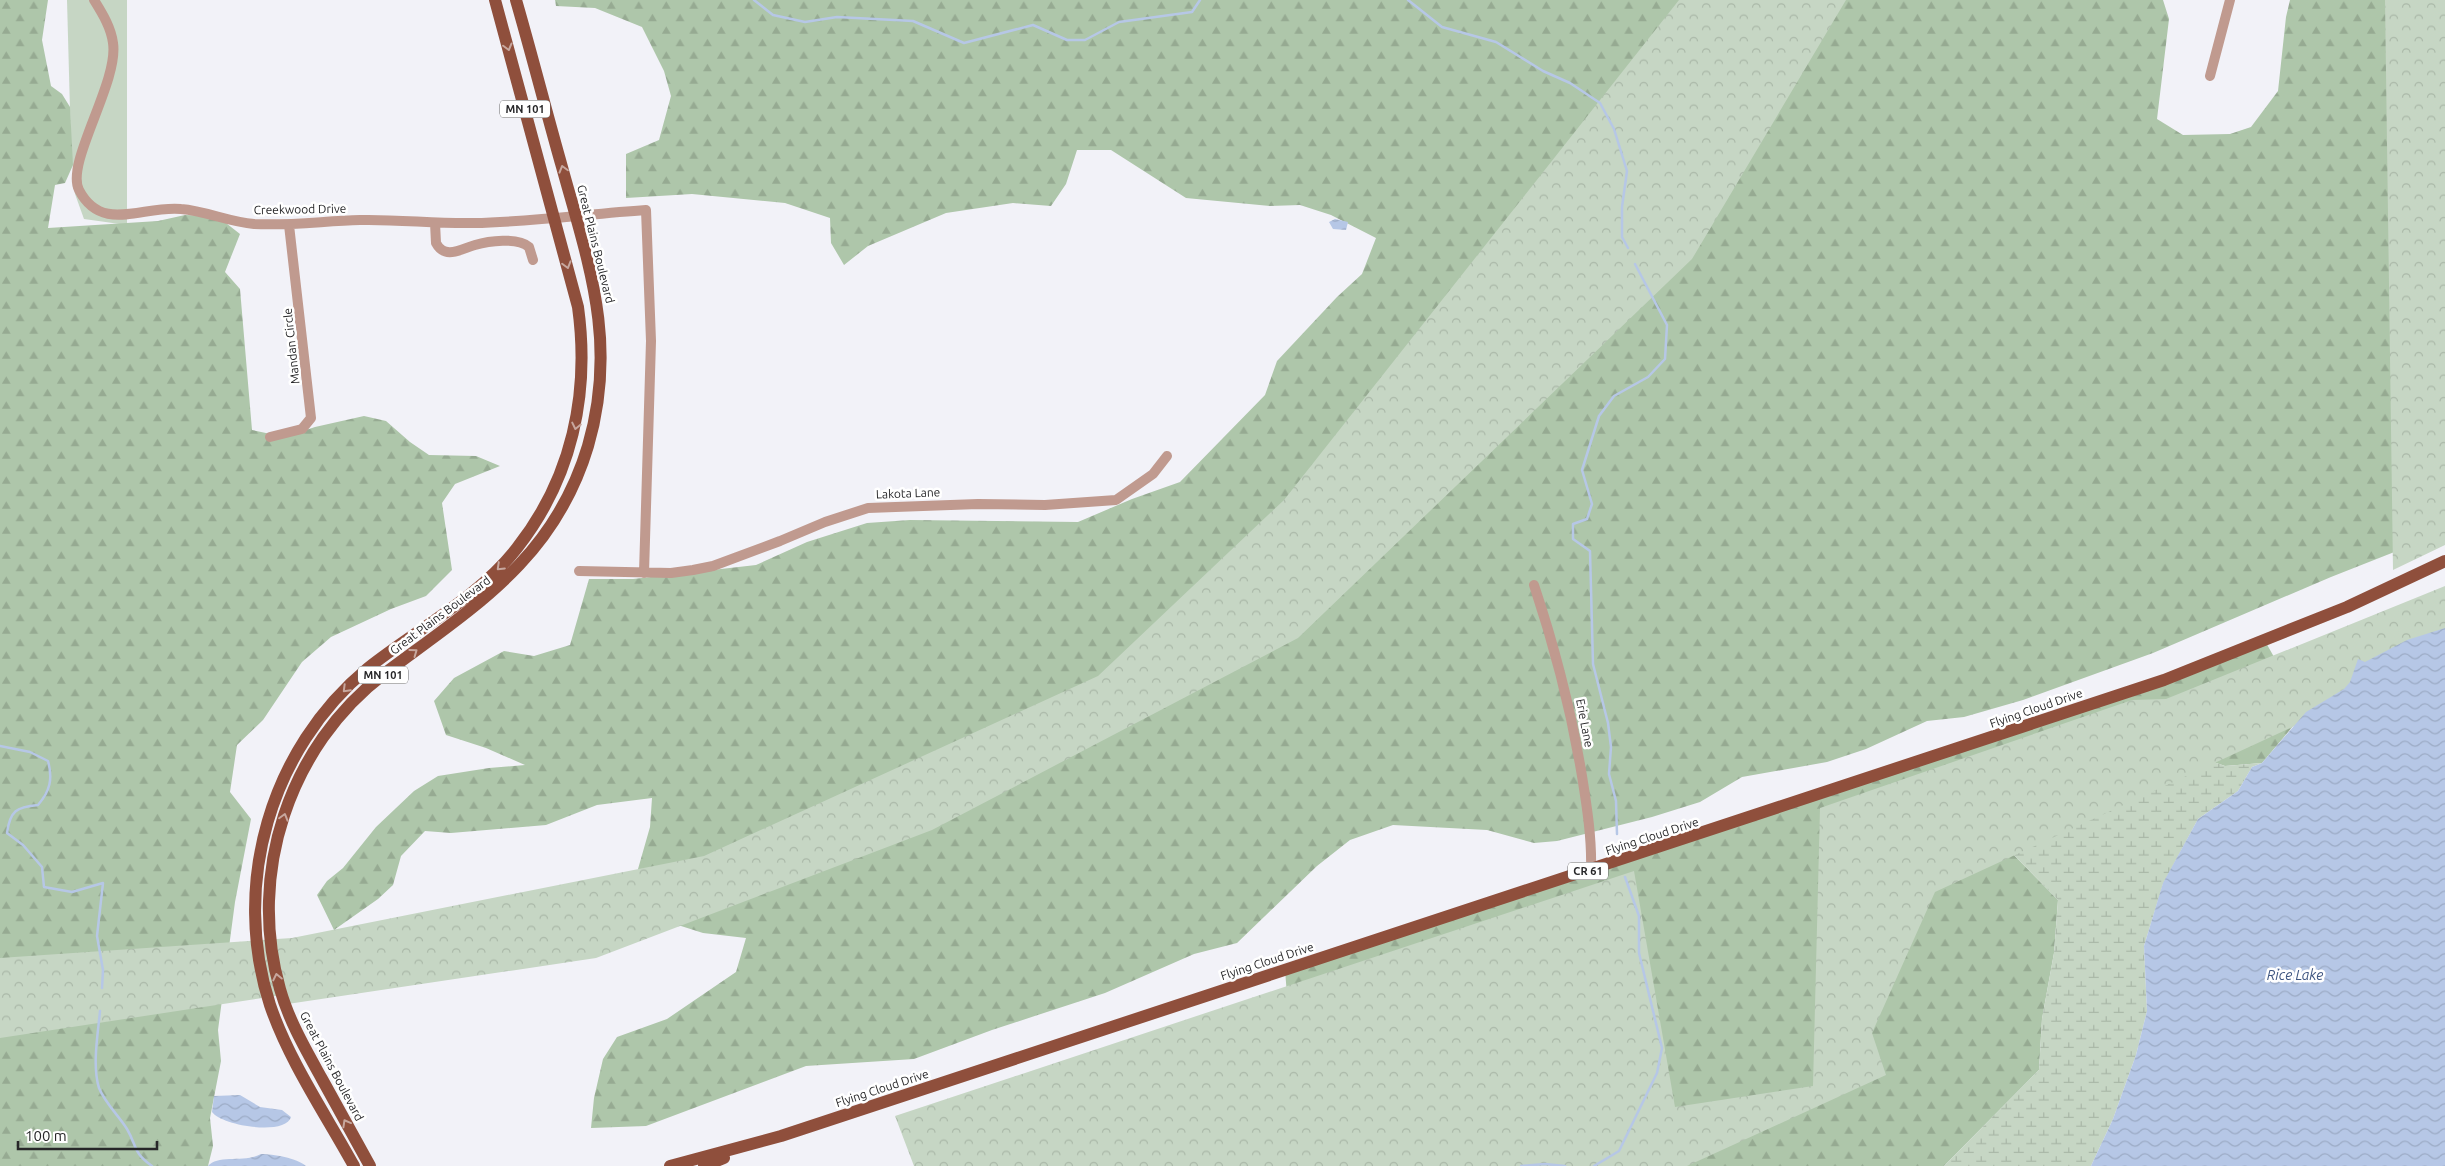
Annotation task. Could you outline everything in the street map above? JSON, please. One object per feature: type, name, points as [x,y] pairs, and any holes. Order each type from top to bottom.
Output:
[{"type":"main road","name":"Great Plains Boulevard","points":[[354,1166],[287,1043],[270,1006],[261,969],[255,921],[260,849],[282,780],[297,751],[322,716],[367,669],[476,589],[499,568],[531,531],[559,477],[572,443],[578,418],[583,350],[578,307],[495,0]]},
{"type":"main road","name":"Great Plains Boulevard","points":[[370,1166],[294,1027],[281,991],[269,929],[270,889],[276,844],[288,802],[299,777],[319,742],[342,713],[374,681],[481,603],[503,584],[538,544],[570,493],[592,431],[599,392],[602,347],[595,287],[516,0]]},
{"type":"main road","name":"Flying Cloud Drive","points":[[704,1166],[773,1139],[2164,680],[2347,607],[2445,561]]},
{"type":"main road","name":"Flying Cloud Drive","points":[[670,1166],[773,1139]]},
{"type":"street","name":"Creekwood Drive","points":[[94,0],[106,20],[113,43],[114,62],[78,166],[77,187],[87,203],[100,213],[116,216],[178,208],[197,210],[236,222],[289,225],[362,220],[435,223],[488,222],[646,210],[651,347],[644,573]]},
{"type":"street","points":[[2210,76],[2230,0]]},
{"type":"street","points":[[435,223],[436,243],[445,252],[454,253],[486,243],[521,242],[530,248],[533,260]]},
{"type":"street","name":"Mandan Circle","points":[[270,437],[302,429],[311,418],[289,225]]},
{"type":"street","name":"Lakota Lane","points":[[579,571],[644,573],[693,570],[713,566],[825,522],[868,508],[978,504],[1044,505],[1116,500],[1153,474],[1167,456]]},
{"type":"street","name":"Erie Lane","points":[[1534,585],[1559,663],[1576,742],[1590,829],[1592,850],[1590,870]]},
{"type":"green space","points":[[0,0],[48,0],[42,40],[51,86],[62,94],[70,107],[73,165],[65,183],[55,185],[48,228],[158,221],[185,215],[217,216],[240,234],[225,272],[240,289],[252,430],[285,437],[315,427],[364,416],[386,421],[410,442],[429,455],[476,456],[500,466],[455,484],[442,503],[452,570],[426,596],[391,609],[331,637],[302,662],[263,720],[237,745],[230,792],[251,819],[235,902],[218,1030],[221,1061],[210,1118],[213,1146],[208,1166],[0,1166]]},
{"type":"green space","points":[[67,0],[127,0],[127,225],[84,219],[75,194],[71,147]]},
{"type":"green space","points":[[555,0],[2163,0],[2169,19],[2157,119],[2183,135],[2230,134],[2251,127],[2278,91],[2286,17],[2290,0],[2445,0],[2445,532],[2331,577],[2153,653],[2023,700],[1964,717],[1927,721],[1866,749],[1827,762],[1742,777],[1700,802],[1652,817],[1557,841],[1534,843],[1487,830],[1393,825],[1350,840],[1317,866],[1237,943],[1194,954],[1105,993],[992,1030],[914,1059],[806,1066],[646,1126],[591,1128],[594,1098],[603,1059],[617,1037],[667,1019],[736,972],[746,938],[703,933],[659,919],[638,869],[650,827],[652,798],[597,805],[546,825],[451,833],[425,831],[401,856],[393,885],[378,899],[334,930],[317,895],[327,881],[343,868],[376,827],[414,791],[438,776],[489,768],[525,765],[486,748],[446,735],[434,701],[454,678],[504,651],[534,656],[570,645],[589,579],[633,579],[756,565],[807,542],[867,523],[910,520],[1078,522],[1132,499],[1180,482],[1265,395],[1277,361],[1337,297],[1362,274],[1376,238],[1331,215],[1300,205],[1270,206],[1186,198],[1111,150],[1077,150],[1066,184],[1051,206],[1013,203],[946,213],[868,246],[844,265],[831,243],[830,218],[785,203],[692,194],[626,198],[626,154],[659,140],[671,96],[664,71],[642,27],[595,8],[556,6]]},
{"type":"green space","points":[[1679,0],[1846,0],[1692,259],[1298,638],[932,830],[596,958],[281,1005],[282,995],[0,1038],[0,958],[292,938],[704,856],[1098,676],[1284,500]]},
{"type":"green space","points":[[2385,0],[2445,0],[2445,545],[2393,570]]},
{"type":"green space","points":[[2445,586],[2445,671],[2403,676],[1935,892],[1872,1033],[1886,1075],[1687,1166],[914,1166],[895,1116],[1634,871],[1675,1107],[1813,1086],[1820,808],[2132,700],[2166,699]]},
{"type":"green space","points":[[2265,641],[2305,712],[2262,763],[2225,766],[2199,757],[2011,852],[2058,900],[2054,953],[2042,1019],[2039,1070],[1944,1166],[1371,1166],[1294,1082],[1285,970]]},
{"type":"green space","points":[[2199,757],[2225,766],[2262,763],[2252,767],[2238,791],[2198,819],[2163,884],[2144,946],[2147,1011],[2136,1055],[2113,1119],[2091,1166],[1944,1166],[2039,1070],[2042,1019],[2054,953],[2058,900],[2011,852]]},
{"type":"water","points":[[1335,219],[1348,222],[1346,230],[1333,229],[1329,222]]},
{"type":"water","name":"Rice Lake","points":[[2445,628],[2445,1166],[2091,1166],[2113,1119],[2136,1055],[2147,1011],[2144,946],[2163,883],[2198,819],[2238,791],[2252,767],[2262,763],[2306,712],[2344,689],[2350,682],[2358,659],[2365,662],[2407,640]]},
{"type":"water","points":[[240,1095],[260,1107],[282,1110],[291,1117],[287,1123],[278,1126],[253,1127],[228,1121],[212,1112],[214,1096]]},
{"type":"water","points":[[261,1154],[291,1159],[306,1166],[208,1166],[218,1160],[255,1157]]},
{"type":"waterway","points":[[754,0],[773,15],[805,22],[837,17],[913,21],[964,43],[1033,25],[1067,40],[1085,40],[1119,22],[1192,12],[1200,0]]},
{"type":"waterway","points":[[1408,0],[1442,27],[1496,42],[1543,71],[1570,83],[1600,103],[1614,129],[1627,171],[1622,207],[1622,237],[1628,248]]},
{"type":"waterway","points":[[1617,834],[1616,801],[1609,774],[1611,747],[1608,723],[1593,664],[1590,551],[1573,539],[1573,524],[1587,519],[1592,504],[1582,470],[1599,416],[1614,396],[1648,377],[1665,359],[1667,325],[1635,264]]},
{"type":"waterway","points":[[0,746],[30,752],[48,761],[50,774],[48,790],[38,805],[24,807],[15,811],[10,820],[7,833],[23,845],[42,867],[44,887],[72,892],[103,883],[97,936],[103,970],[102,988]]},
{"type":"waterway","points":[[1594,1166],[1619,1151],[1657,1073],[1662,1048],[1639,953],[1639,916],[1625,877]]},
{"type":"waterway","points":[[100,1011],[96,1060],[99,1088],[127,1129],[138,1153],[152,1166]]},
{"type":"waterway","points":[[1521,1166],[1545,1164],[1565,1166]]}]
